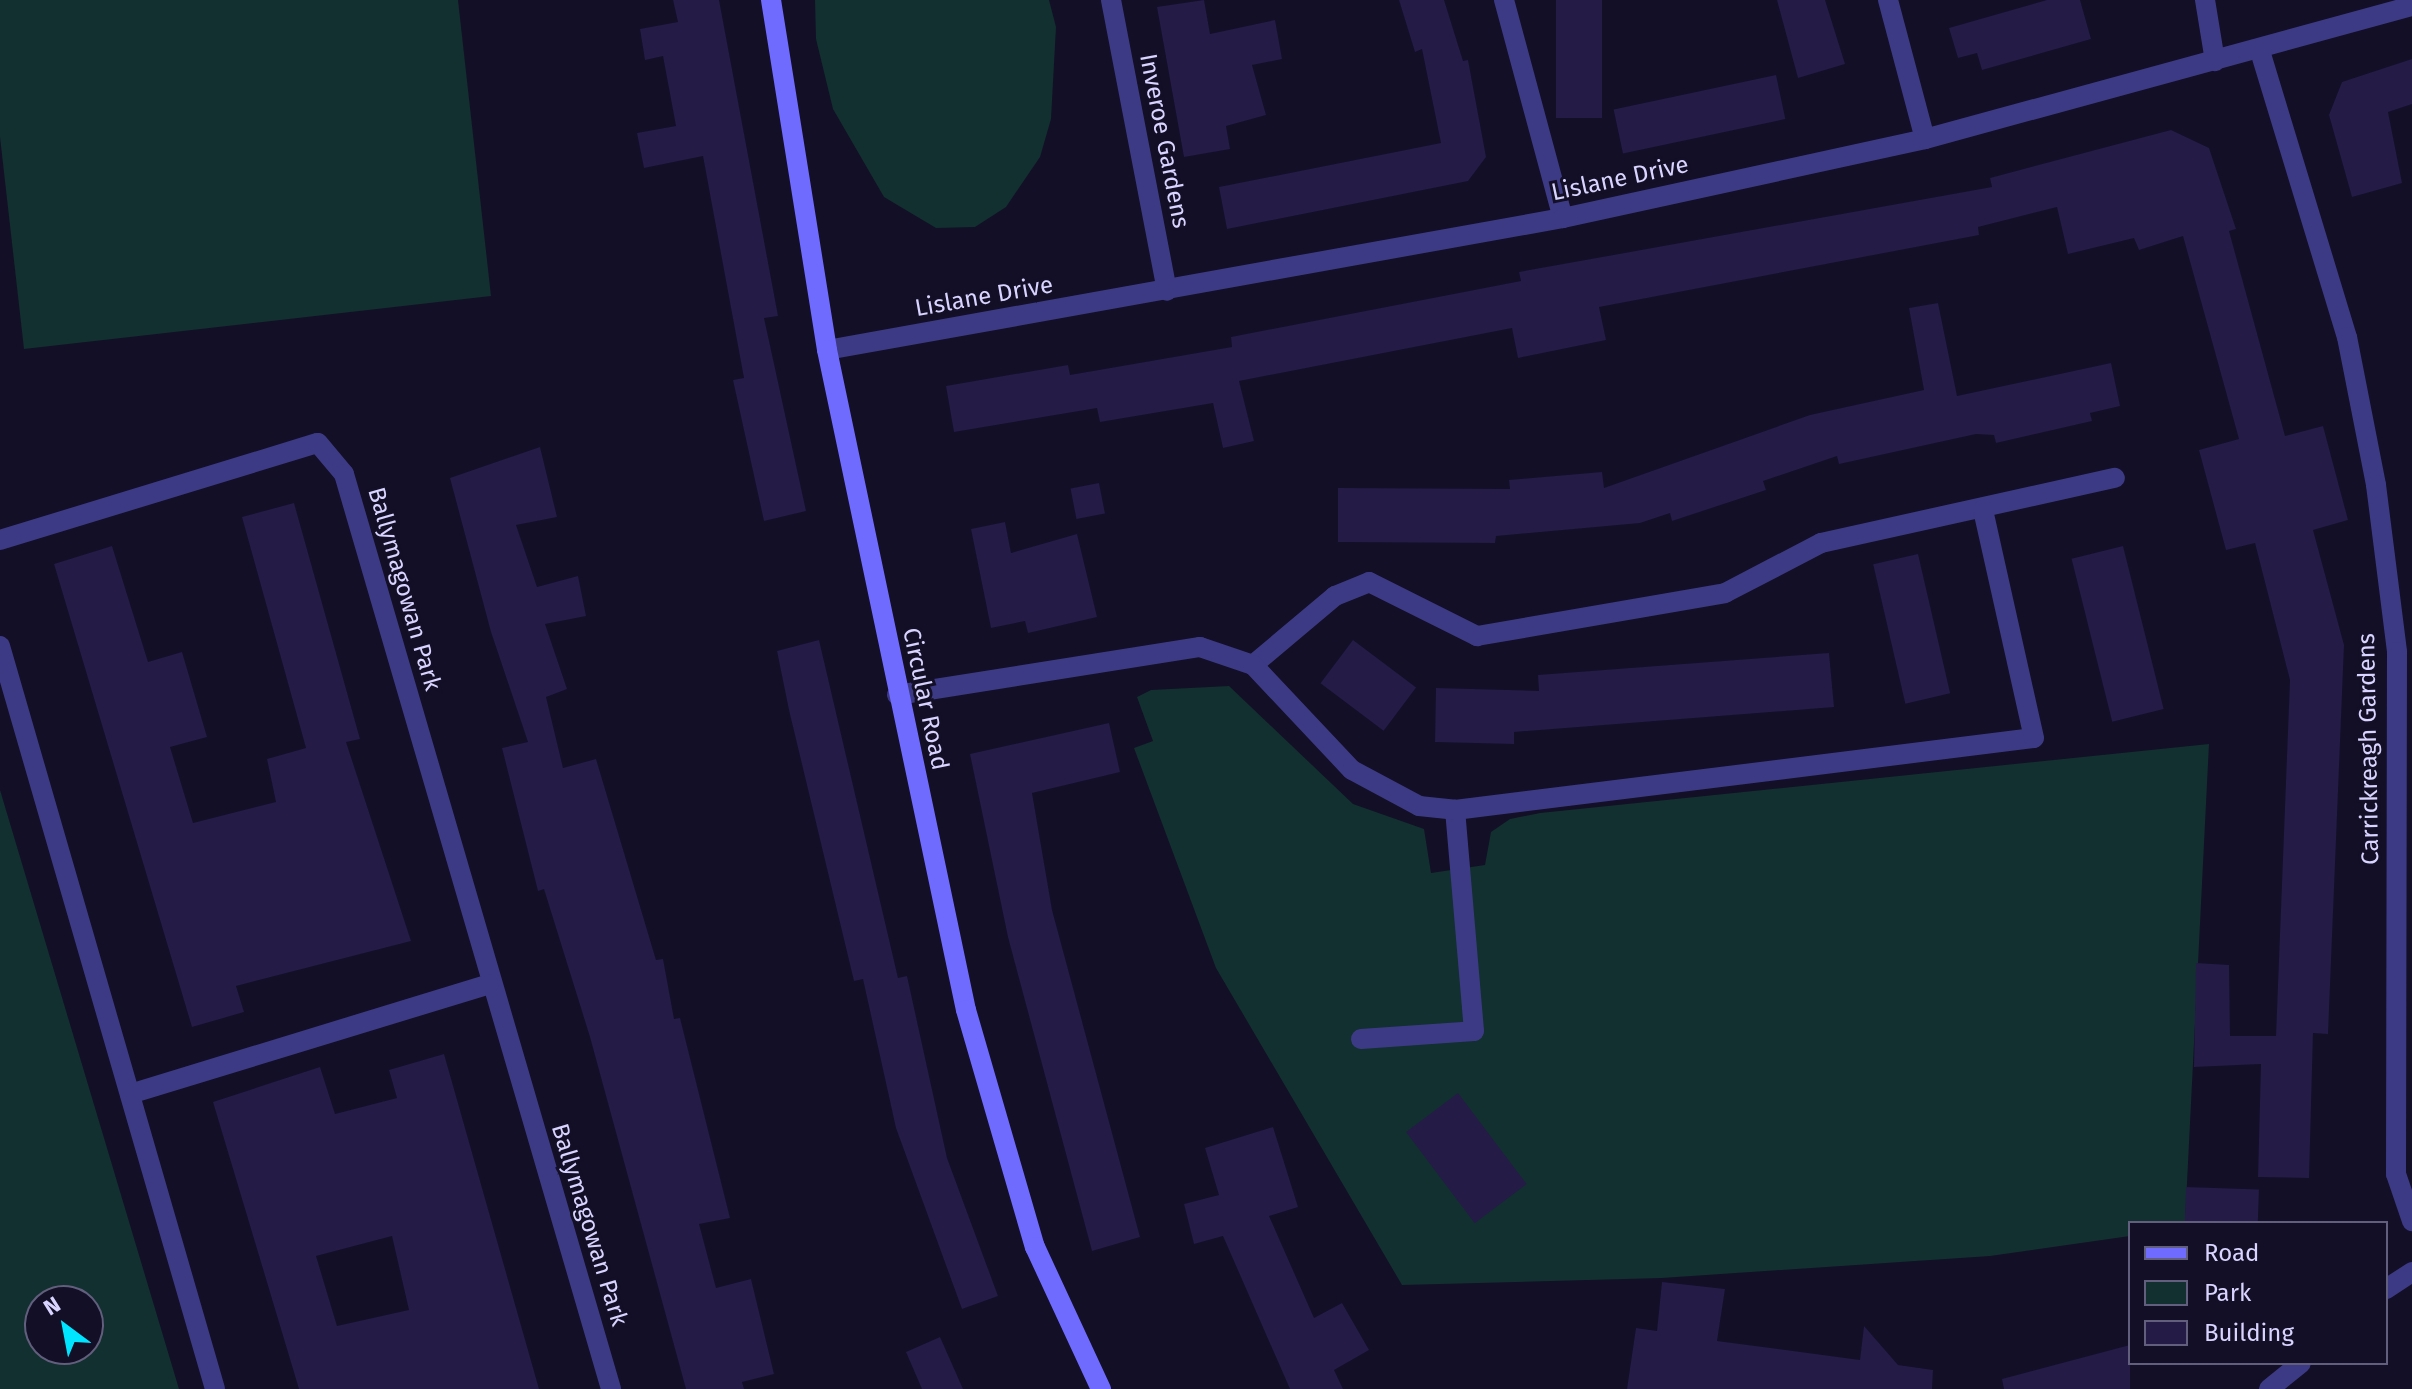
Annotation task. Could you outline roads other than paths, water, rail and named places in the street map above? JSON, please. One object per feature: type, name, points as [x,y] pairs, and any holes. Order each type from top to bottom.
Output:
[{"type":"street","name":"Circular Road","points":[[771,0],[827,350],[897,695],[966,1010],[1035,1247],[1101,1389]]},
{"type":"street","name":"Inveroe Gardens","points":[[1111,0],[1167,291]]},
{"type":"street","points":[[1504,0],[1563,218]]},
{"type":"street","points":[[1888,0],[1925,139]]},
{"type":"street","points":[[2205,0],[2215,61]]},
{"type":"street","name":"Lislane Drive","points":[[827,350],[1563,218],[1925,139],[2260,51],[2412,6]]},
{"type":"street","name":"Carrickreagh Gardens","points":[[2260,51],[2347,337],[2376,485],[2397,652],[2396,1174],[2412,1221]]},
{"type":"street","name":"Ballymagowan Park","points":[[0,540],[318,443],[344,474],[489,984],[611,1389]]},
{"type":"street","points":[[1253,665],[1335,596],[1369,582],[1477,636],[1725,593],[1821,543],[1983,510],[2115,478]]},
{"type":"street","points":[[897,695],[1200,647],[1253,665],[1352,770],[1419,806],[1455,810],[2034,738],[1983,510]]},
{"type":"street","points":[[0,646],[215,1389]]},
{"type":"street","points":[[1361,1039],[1474,1031],[1455,810]]},
{"type":"street","points":[[130,1094],[489,984]]},
{"type":"street","points":[[2388,1288],[2412,1272]]},
{"type":"street","points":[[2269,1389],[2299,1365]]}]
